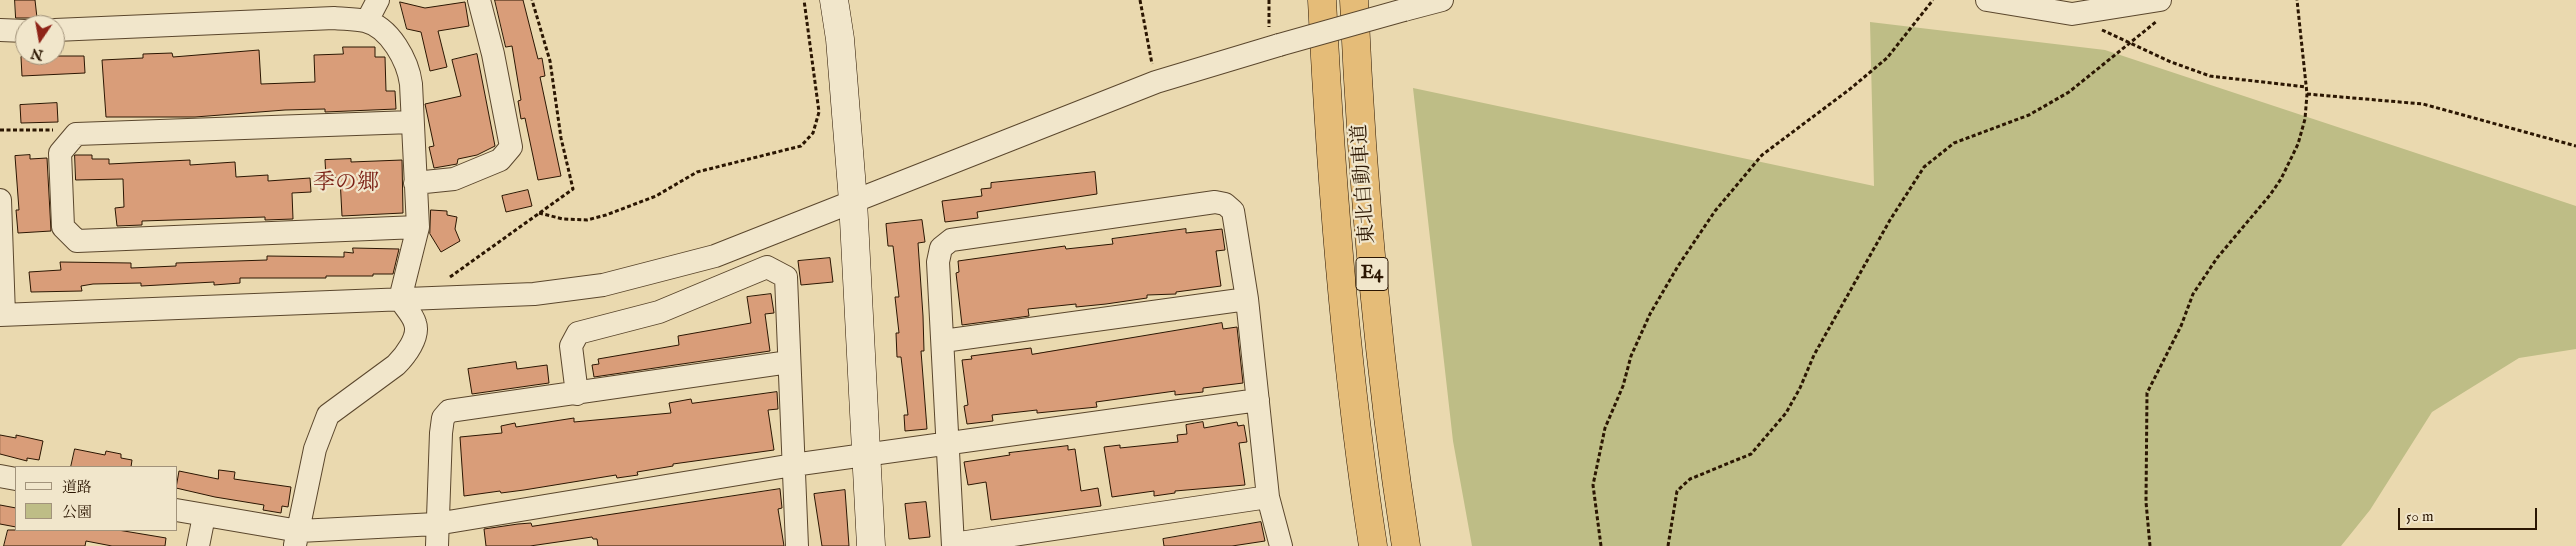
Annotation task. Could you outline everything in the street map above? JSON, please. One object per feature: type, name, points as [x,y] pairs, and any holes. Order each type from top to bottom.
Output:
[{"type":"highway","name":"東北自動車道","points":[[1322,0],[1327,93],[1345,318],[1363,481],[1373,546]]},
{"type":"highway","name":"東北自動車道","points":[[1354,0],[1367,220],[1396,479],[1406,546]]},
{"type":"street","points":[[367,21],[378,0]]},
{"type":"street","points":[[415,183],[454,179],[500,160],[511,147],[493,54],[479,0]]},
{"type":"street","points":[[834,0],[840,39],[853,201],[871,546]]},
{"type":"street","points":[[0,200],[2,315],[534,294],[603,285],[656,273],[715,256],[1156,82],[1274,46],[1442,0]]},
{"type":"street","points":[[1987,0],[2072,14],[2160,9]]},
{"type":"street","points":[[65,30],[334,18],[367,21],[384,33],[402,53],[409,69],[411,84],[418,227],[409,299],[416,324],[411,345],[396,365],[328,415],[315,449],[297,538]]},
{"type":"street","points":[[0,30],[15,31]]},
{"type":"street","points":[[412,122],[76,134],[60,152],[62,226],[77,241],[418,227]]},
{"type":"street","points":[[1268,497],[953,545],[946,444],[943,341],[938,262],[941,248],[951,240],[1215,202],[1225,204],[1233,211],[1247,298],[1268,497],[1281,546]]},
{"type":"street","points":[[577,394],[571,346],[578,333],[659,312],[767,267],[786,277],[792,465],[797,546]]},
{"type":"street","points":[[943,341],[1247,298]]},
{"type":"street","points":[[437,535],[441,433],[443,418],[449,411],[789,362]]},
{"type":"street","points":[[178,510],[297,538],[437,535],[792,465],[1258,400]]},
{"type":"street","points":[[0,476],[15,479]]},
{"type":"street","points":[[198,546],[204,516]]},
{"type":"path","points":[[409,299],[573,189],[561,138],[550,60],[532,0]]},
{"type":"path","points":[[539,213],[563,220],[587,220],[606,215],[656,196],[697,172],[801,146],[813,133],[819,112],[804,0]]},
{"type":"path","points":[[1140,0],[1156,82]]},
{"type":"path","points":[[1269,0],[1274,46]]},
{"type":"path","points":[[1602,546],[1592,485],[1605,428],[1622,386],[1631,356],[1650,314],[1678,266],[1715,211],[1762,155],[1850,89],[1887,58],[1933,0]]},
{"type":"path","points":[[2150,546],[2146,502],[2147,393],[2181,326],[2192,294],[2282,179],[2298,144],[2305,119],[2307,94],[2297,0]]},
{"type":"path","points":[[1668,546],[1677,491],[1690,479],[1751,454],[1786,413],[1819,346],[1890,220],[1924,166],[1954,143],[2046,106],[2069,92],[2130,43],[2160,9]]},
{"type":"path","points":[[2072,14],[2075,18],[2171,62],[2210,76],[2306,87]]},
{"type":"path","points":[[2307,94],[2423,104],[2576,146]]},
{"type":"path","points":[[0,130],[55,130],[76,134]]},
{"type":"green space","points":[[1870,22],[2105,50],[2576,206],[2576,349],[2519,358],[2432,412],[2370,510],[2341,546],[1472,546],[1453,441],[1413,88],[1874,186]]},
{"type":"building","points":[[15,0],[35,0],[37,15],[16,15]]},
{"type":"building","points":[[495,0],[523,0],[538,59],[542,58],[545,76],[540,77],[561,176],[538,180],[525,118],[521,119],[518,101],[521,100],[512,46],[506,47]]},
{"type":"building","points":[[400,2],[425,8],[465,2],[469,26],[438,31],[447,67],[430,71],[421,32],[407,29]]},
{"type":"building","points":[[343,47],[375,47],[375,57],[385,57],[386,91],[395,91],[396,109],[325,112],[325,109],[285,110],[195,117],[106,117],[102,60],[143,58],[143,54],[172,53],[173,57],[259,50],[261,84],[315,82],[314,55],[343,54]]},
{"type":"building","points":[[477,54],[495,146],[477,155],[458,159],[457,164],[434,168],[429,147],[434,146],[425,104],[461,96],[452,60]]},
{"type":"building","points":[[65,56],[84,56],[85,73],[22,76],[21,65],[65,65]]},
{"type":"building","points":[[57,103],[58,122],[21,123],[20,105]]},
{"type":"building","points":[[30,155],[30,159],[47,158],[51,231],[18,233],[16,210],[19,210],[15,156]]},
{"type":"building","points":[[75,155],[92,155],[92,159],[109,159],[109,164],[190,160],[190,165],[235,162],[236,177],[268,175],[268,181],[310,178],[311,192],[292,193],[293,219],[265,220],[265,217],[142,221],[142,225],[117,226],[115,208],[124,207],[123,179],[76,180]]},
{"type":"building","points":[[351,159],[351,162],[402,160],[403,213],[342,216],[340,178],[326,178],[325,160]]},
{"type":"building","points":[[1095,172],[1097,194],[977,212],[978,218],[945,222],[942,201],[982,196],[981,189],[991,188],[991,183]]},
{"type":"building","points":[[528,190],[532,206],[506,212],[502,196]]},
{"type":"building","points":[[431,210],[447,211],[447,215],[457,217],[455,229],[460,241],[441,252],[430,234]]},
{"type":"building","points":[[922,220],[925,242],[918,243],[924,351],[921,351],[927,429],[905,431],[904,415],[908,415],[901,357],[897,357],[896,333],[899,333],[895,297],[899,297],[893,246],[888,246],[886,224]]},
{"type":"building","points":[[1186,229],[1186,233],[1222,229],[1225,250],[1216,251],[1221,286],[1176,292],[1176,294],[1147,295],[1147,298],[1106,304],[1076,307],[1076,304],[1028,309],[1029,316],[962,325],[956,273],[959,272],[958,261],[1065,246],[1066,249],[1113,244],[1112,239]]},
{"type":"building","points":[[353,248],[399,249],[393,274],[326,276],[326,278],[240,278],[240,283],[214,285],[214,282],[141,286],[141,283],[93,284],[81,286],[82,291],[31,292],[29,272],[61,270],[60,262],[131,263],[131,268],[176,266],[176,263],[267,260],[267,256],[344,257],[344,252],[353,253]]},
{"type":"building","points":[[830,258],[833,282],[801,285],[798,261]]},
{"type":"building","points":[[771,294],[774,313],[765,314],[770,351],[594,377],[592,365],[599,364],[598,359],[679,345],[678,336],[751,323],[747,297]]},
{"type":"building","points":[[1222,323],[1223,329],[1237,327],[1243,383],[1203,388],[1203,392],[1175,395],[1175,391],[1096,402],[1097,407],[1037,413],[1037,410],[992,415],[993,421],[967,424],[964,406],[968,405],[962,360],[972,359],[971,356],[1031,348],[1032,354]]},
{"type":"building","points":[[516,362],[517,369],[547,365],[549,383],[472,394],[468,369]]},
{"type":"building","points":[[777,392],[778,409],[768,410],[774,450],[673,464],[673,466],[637,472],[638,475],[617,478],[616,475],[524,490],[464,496],[460,437],[502,433],[501,426],[515,423],[516,427],[574,418],[574,422],[671,413],[669,403],[691,399],[692,403]]},
{"type":"building","points":[[1203,422],[1204,428],[1237,422],[1238,426],[1244,425],[1247,442],[1239,443],[1245,485],[1175,491],[1175,493],[1154,496],[1154,491],[1112,497],[1104,447],[1120,445],[1120,448],[1178,442],[1177,435],[1187,434],[1186,425]]},
{"type":"building","points":[[0,435],[16,438],[16,435],[43,441],[39,460],[27,458],[27,461],[0,454]]},
{"type":"building","points":[[1068,446],[1068,450],[1075,449],[1081,491],[1098,488],[1101,506],[991,520],[986,482],[968,485],[964,462],[1010,455],[1009,453]]},
{"type":"building","points":[[75,449],[105,455],[106,451],[121,454],[121,458],[132,460],[131,466],[71,466]]},
{"type":"building","points":[[219,470],[235,472],[234,479],[291,487],[288,507],[282,506],[281,513],[263,510],[264,505],[178,488],[179,471],[218,479]]},
{"type":"building","points":[[780,489],[782,508],[778,509],[784,546],[598,546],[597,539],[592,537],[530,546],[486,546],[484,529],[531,523],[532,526]]},
{"type":"building","points":[[845,490],[849,546],[822,546],[814,494]]},
{"type":"building","points":[[926,502],[930,537],[909,539],[905,504]]},
{"type":"building","points":[[0,505],[15,508],[15,527],[0,524]]},
{"type":"building","points":[[1261,522],[1265,541],[1232,546],[1164,546],[1163,539]]},
{"type":"building","points":[[8,530],[124,531],[166,538],[165,546],[112,546],[86,541],[85,546],[4,546]]},
{"type":"district","name":"季の郷","points":[[346,184]]}]
